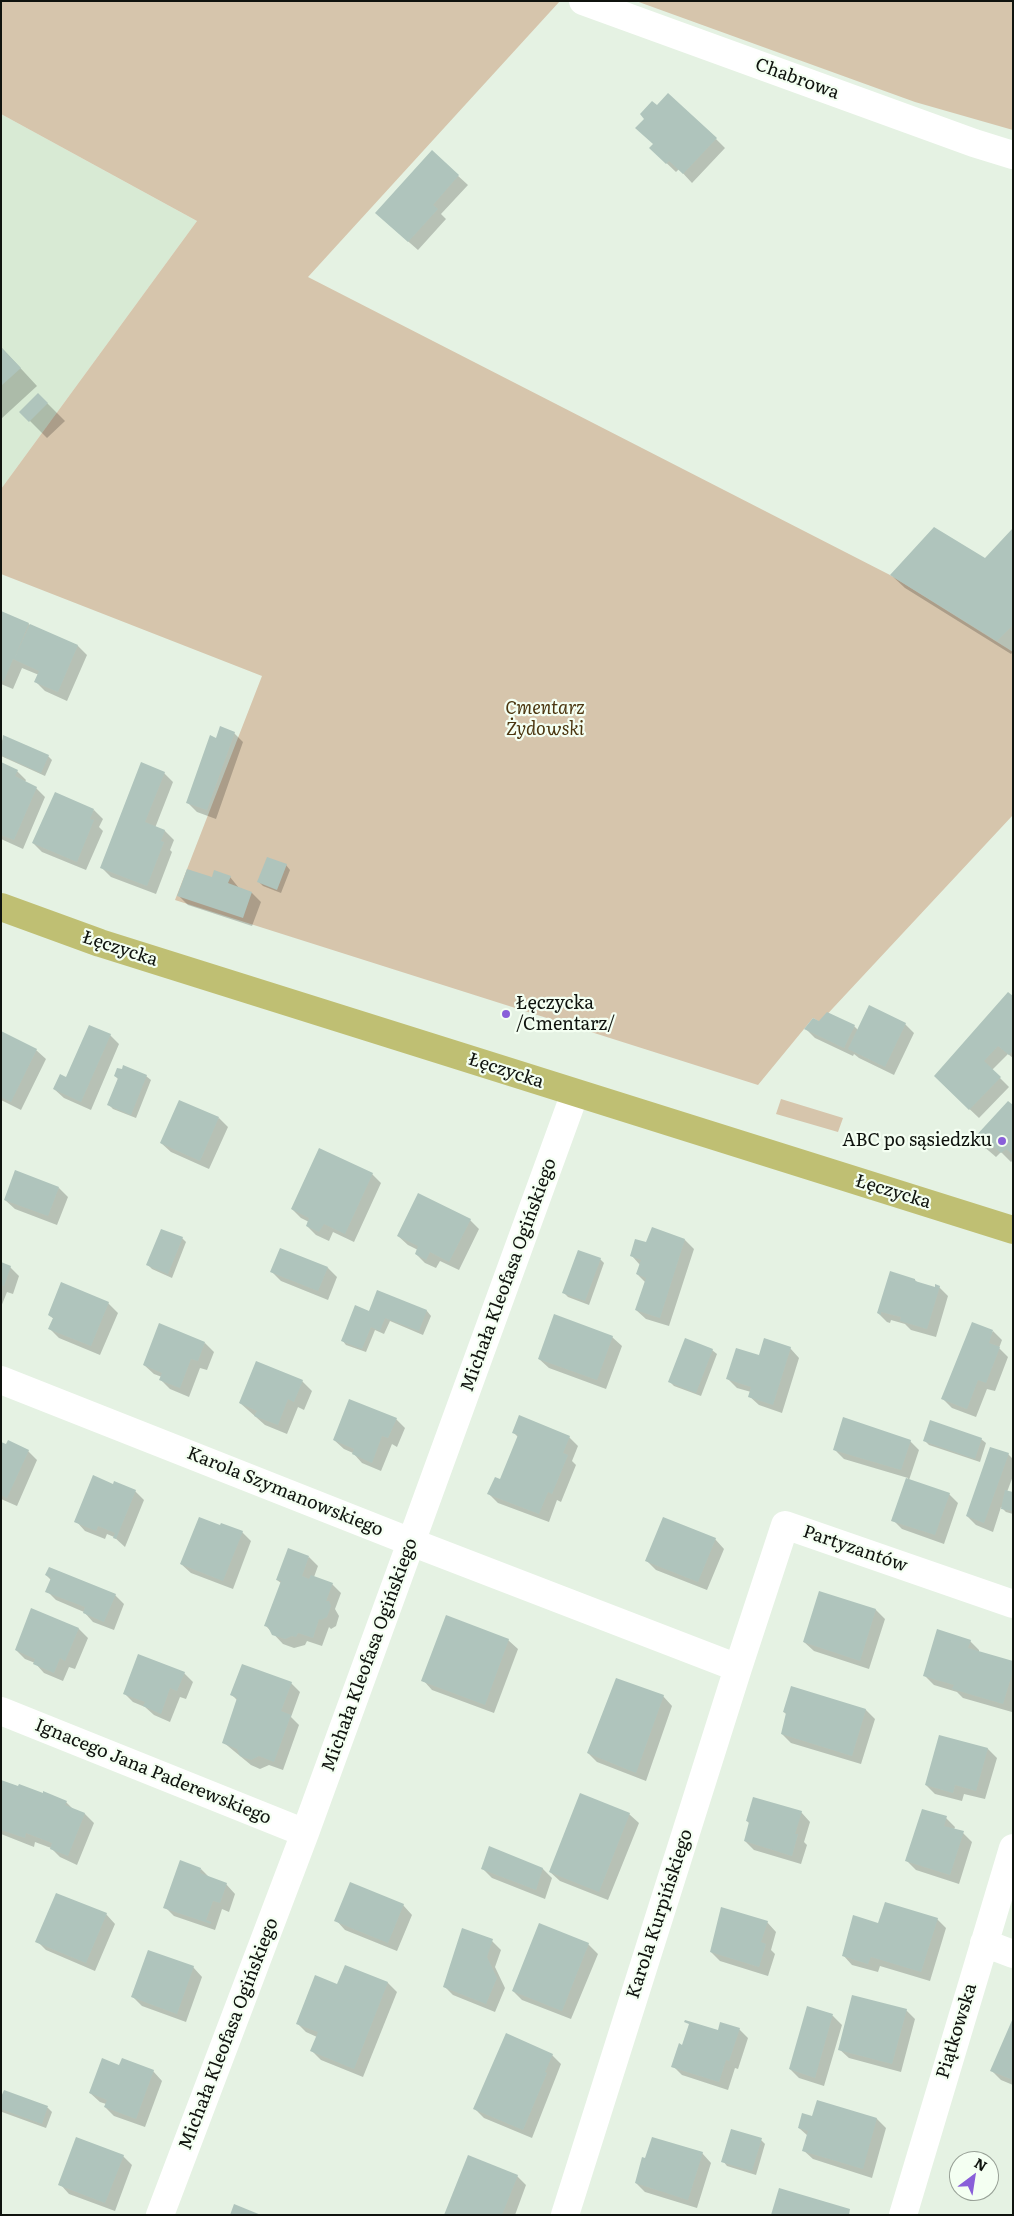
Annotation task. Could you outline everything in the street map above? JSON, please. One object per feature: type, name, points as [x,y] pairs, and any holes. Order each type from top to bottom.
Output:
[{"type":"main road","name":"Łęczycka","points":[[1,908],[100,943],[1013,1230]]},
{"type":"street","name":"Chabrowa","points":[[583,1],[965,140],[1013,155]]},
{"type":"street","name":"Michała Kleofasa Ogińskiego","points":[[160,2215],[305,1833],[575,1093]]},
{"type":"street","name":"Karola Szymanowskiego","points":[[1,1380],[411,1542],[738,1668]]},
{"type":"street","name":"Partyzantów","points":[[756,1613],[785,1525],[1013,1604]]},
{"type":"street","name":"Karola Kurpińskiego","points":[[565,2215],[756,1613]]},
{"type":"street","name":"Ignacego Jana Paderewskiego","points":[[1,1711],[305,1833]]},
{"type":"street","name":"Piątkowska","points":[[903,2215],[1013,1848]]},
{"type":"street","points":[[984,1943],[1013,1954]]},
{"type":"shaded area","points":[[1,114],[197,221],[1,489]]},
{"type":"green space","name":"Cmentarz Żydowski","points":[[1,1],[560,1],[308,277],[890,575],[1013,652],[1013,815],[820,1022],[813,1018],[758,1085],[175,900],[262,676],[1,574],[1,489],[197,221],[1,114]]},
{"type":"green space","points":[[636,1],[1013,1],[1013,130],[915,102]]},
{"type":"green space","points":[[781,1099],[843,1118],[838,1132],[776,1114]]},
{"type":"building","points":[[668,93],[717,138],[683,174],[669,161],[666,164],[649,148],[653,144],[635,128],[644,119],[640,114],[652,101],[657,105]]},
{"type":"building","points":[[432,150],[459,175],[433,205],[438,209],[408,242],[375,213]]},
{"type":"building","points":[[1,347],[21,368],[1,386]]},
{"type":"building","points":[[38,393],[48,403],[29,422],[19,412]]},
{"type":"building","points":[[934,527],[985,558],[1013,528],[1013,625],[997,641],[890,575]]},
{"type":"building","points":[[1,611],[29,623],[15,657],[30,624],[78,645],[58,692],[34,682],[39,671],[13,659],[4,681],[1,680]]},
{"type":"building","points":[[220,726],[235,732],[207,810],[186,803],[210,735],[216,738]]},
{"type":"building","points":[[3,735],[49,755],[41,773],[1,755]]},
{"type":"building","points":[[1,762],[18,770],[15,776],[37,787],[14,840],[1,835]]},
{"type":"building","points":[[141,762],[165,772],[145,822],[165,830],[161,841],[164,842],[147,886],[100,868]]},
{"type":"building","points":[[55,792],[94,809],[90,819],[94,820],[77,862],[32,843]]},
{"type":"building","points":[[267,857],[287,864],[277,890],[257,882]]},
{"type":"building","points":[[187,869],[212,877],[214,870],[231,876],[228,883],[252,892],[243,918],[177,896]]},
{"type":"building","points":[[1008,992],[1013,996],[1013,1051],[1009,1055],[998,1046],[984,1061],[1001,1077],[969,1110],[934,1076]]},
{"type":"building","points":[[869,1005],[906,1023],[885,1067],[848,1049]]},
{"type":"building","points":[[827,1012],[855,1025],[844,1048],[804,1029],[813,1018],[819,1021]]},
{"type":"building","points":[[89,1025],[111,1034],[81,1102],[53,1089],[60,1074],[66,1077]]},
{"type":"building","points":[[1,1031],[37,1049],[11,1102],[1,1097]]},
{"type":"building","points":[[123,1065],[147,1075],[131,1115],[107,1105],[118,1078],[114,1076],[117,1068],[122,1069]]},
{"type":"building","points":[[179,1100],[219,1117],[200,1161],[160,1143]]},
{"type":"building","points":[[1008,1101],[1013,1105],[1013,1155],[1006,1149],[1001,1153],[991,1144],[986,1149],[973,1139]]},
{"type":"building","points":[[319,1148],[373,1173],[345,1234],[324,1224],[319,1232],[306,1226],[309,1218],[291,1209]]},
{"type":"building","points":[[15,1170],[59,1187],[48,1216],[4,1200]]},
{"type":"building","points":[[418,1193],[471,1219],[449,1262],[430,1252],[426,1260],[415,1254],[418,1246],[397,1236]]},
{"type":"building","points":[[652,1227],[685,1239],[660,1318],[635,1310],[646,1278],[636,1274],[641,1260],[630,1256],[635,1239],[646,1242]]},
{"type":"building","points":[[161,1229],[183,1237],[168,1274],[146,1265]]},
{"type":"building","points":[[280,1248],[328,1267],[318,1291],[270,1272]]},
{"type":"building","points":[[578,1250],[601,1258],[585,1301],[562,1293]]},
{"type":"building","points":[[1,1262],[11,1266],[4,1286],[1,1285]]},
{"type":"building","points":[[890,1271],[935,1287],[935,1284],[940,1286],[927,1329],[900,1321],[901,1317],[881,1312],[881,1315],[877,1313]]},
{"type":"building","points":[[61,1282],[109,1302],[91,1346],[48,1329],[53,1318],[48,1315]]},
{"type":"building","points":[[377,1290],[427,1310],[419,1331],[385,1318],[380,1331],[371,1327],[362,1349],[341,1341],[355,1305],[369,1311]]},
{"type":"building","points":[[554,1314],[613,1336],[597,1380],[538,1359]]},
{"type":"building","points":[[972,1322],[993,1330],[989,1343],[1000,1347],[986,1383],[978,1380],[967,1409],[941,1399]]},
{"type":"building","points":[[159,1323],[205,1342],[198,1361],[191,1359],[180,1388],[159,1380],[162,1373],[143,1365]]},
{"type":"building","points":[[685,1338],[713,1349],[696,1393],[668,1382]]},
{"type":"building","points":[[764,1338],[791,1347],[773,1405],[748,1397],[751,1387],[726,1379],[736,1348],[759,1355]]},
{"type":"building","points":[[256,1361],[303,1380],[294,1402],[288,1399],[278,1425],[254,1416],[257,1411],[239,1403]]},
{"type":"building","points":[[349,1399],[397,1418],[388,1438],[382,1436],[372,1463],[352,1454],[354,1449],[333,1440]]},
{"type":"building","points":[[519,1415],[570,1436],[563,1453],[568,1455],[552,1494],[548,1492],[539,1514],[487,1494],[495,1477],[500,1479],[518,1435],[512,1433]]},
{"type":"building","points":[[843,1417],[911,1440],[901,1470],[833,1450]]},
{"type":"building","points":[[930,1420],[982,1438],[975,1459],[923,1441]]},
{"type":"building","points":[[8,1440],[29,1450],[7,1498],[1,1495],[1,1442],[6,1444]]},
{"type":"building","points":[[990,1447],[1009,1453],[984,1523],[966,1516]]},
{"type":"building","points":[[93,1475],[113,1484],[114,1481],[136,1490],[116,1539],[113,1538],[115,1533],[98,1526],[96,1531],[74,1522]]},
{"type":"building","points":[[906,1478],[950,1493],[935,1535],[891,1521]]},
{"type":"building","points":[[1005,1490],[1013,1492],[1013,1511],[1001,1509]]},
{"type":"building","points":[[199,1517],[243,1531],[223,1581],[180,1564]]},
{"type":"building","points":[[663,1517],[716,1538],[698,1582],[645,1561]]},
{"type":"building","points":[[288,1548],[309,1556],[302,1576],[309,1579],[311,1575],[333,1583],[326,1601],[329,1601],[331,1606],[327,1617],[319,1619],[313,1638],[298,1633],[296,1637],[292,1636],[285,1639],[272,1635],[268,1627],[264,1626],[281,1581],[276,1580]]},
{"type":"building","points":[[49,1567],[116,1594],[104,1622],[83,1613],[85,1607],[45,1592],[51,1578],[45,1575]]},
{"type":"building","points":[[819,1591],[876,1609],[860,1661],[803,1642]]},
{"type":"building","points":[[31,1608],[79,1628],[65,1661],[60,1658],[54,1673],[33,1664],[35,1659],[15,1650]]},
{"type":"building","points":[[446,1615],[509,1639],[485,1705],[421,1681]]},
{"type":"building","points":[[937,1629],[971,1640],[968,1648],[1013,1661],[1013,1671],[1003,1704],[952,1689],[954,1685],[923,1676]]},
{"type":"building","points":[[138,1654],[185,1672],[177,1691],[170,1688],[161,1714],[143,1706],[145,1702],[123,1694]]},
{"type":"building","points":[[242,1664],[292,1682],[281,1711],[291,1715],[274,1762],[259,1756],[251,1760],[240,1756],[237,1749],[222,1743],[237,1698],[230,1695]]},
{"type":"building","points":[[616,1678],[664,1695],[636,1773],[587,1753]]},
{"type":"building","points":[[791,1686],[866,1709],[852,1756],[781,1734],[786,1713],[783,1712]]},
{"type":"building","points":[[939,1735],[988,1748],[976,1791],[955,1785],[953,1793],[925,1785]]},
{"type":"building","points":[[1,1780],[18,1786],[19,1784],[43,1793],[43,1791],[67,1801],[65,1805],[85,1813],[68,1856],[50,1849],[52,1843],[26,1833],[25,1838],[1,1830]]},
{"type":"building","points":[[580,1793],[630,1813],[599,1892],[549,1872]]},
{"type":"building","points":[[753,1797],[802,1811],[795,1834],[798,1834],[792,1856],[744,1841],[749,1822],[746,1821]]},
{"type":"building","points":[[922,1809],[947,1816],[944,1826],[964,1831],[950,1875],[905,1861]]},
{"type":"building","points":[[489,1846],[543,1868],[536,1890],[481,1869]]},
{"type":"building","points":[[180,1860],[201,1868],[200,1873],[227,1883],[220,1903],[213,1901],[206,1920],[211,1922],[211,1924],[163,1908]]},
{"type":"building","points":[[350,1882],[404,1904],[388,1943],[334,1921]]},
{"type":"building","points":[[56,1893],[107,1913],[86,1963],[35,1942]]},
{"type":"building","points":[[885,1902],[938,1918],[921,1972],[871,1957],[868,1964],[842,1956],[853,1915],[878,1923]]},
{"type":"building","points":[[721,1907],[768,1921],[761,1942],[766,1944],[759,1967],[710,1952]]},
{"type":"building","points":[[539,1923],[589,1943],[562,2011],[512,1991]]},
{"type":"building","points":[[462,1928],[493,1939],[487,1957],[497,1978],[486,2004],[443,1987]]},
{"type":"building","points":[[148,1950],[194,1966],[177,2014],[131,1997]]},
{"type":"building","points":[[345,1965],[388,1982],[354,2069],[310,2051],[318,2032],[296,2024],[315,1975],[337,1984]]},
{"type":"building","points":[[852,1995],[907,2009],[892,2064],[838,2050]]},
{"type":"building","points":[[807,2006],[833,2014],[815,2078],[789,2069]]},
{"type":"building","points":[[1013,2018],[1013,2080],[990,2071]]},
{"type":"building","points":[[685,2020],[718,2030],[720,2022],[740,2028],[729,2061],[726,2060],[719,2082],[671,2067],[679,2043],[682,2045],[689,2024],[684,2022]]},
{"type":"building","points":[[506,2033],[553,2054],[523,2130],[473,2109]]},
{"type":"building","points":[[102,2058],[119,2065],[122,2058],[154,2070],[136,2119],[104,2107],[107,2100],[89,2093]]},
{"type":"building","points":[[4,2090],[48,2106],[42,2124],[1,2109],[1,2097]]},
{"type":"building","points":[[817,2100],[877,2118],[863,2169],[802,2151],[808,2131],[798,2128],[802,2113],[812,2116]]},
{"type":"building","points":[[731,2129],[762,2138],[752,2171],[721,2162]]},
{"type":"building","points":[[76,2137],[124,2155],[105,2203],[58,2185]]},
{"type":"building","points":[[652,2137],[703,2152],[688,2200],[635,2183],[642,2157],[645,2158]]},
{"type":"building","points":[[468,2155],[518,2175],[502,2215],[444,2215]]},
{"type":"building","points":[[779,2188],[850,2209],[849,2215],[771,2215]]},
{"type":"building","points":[[234,2204],[261,2215],[230,2215]]},
{"type":"place","name":"Łęczycka /Cmentarz/","points":[[506,1014]]},
{"type":"place","name":"ABC po sąsiedzku","points":[[1002,1141]]}]
